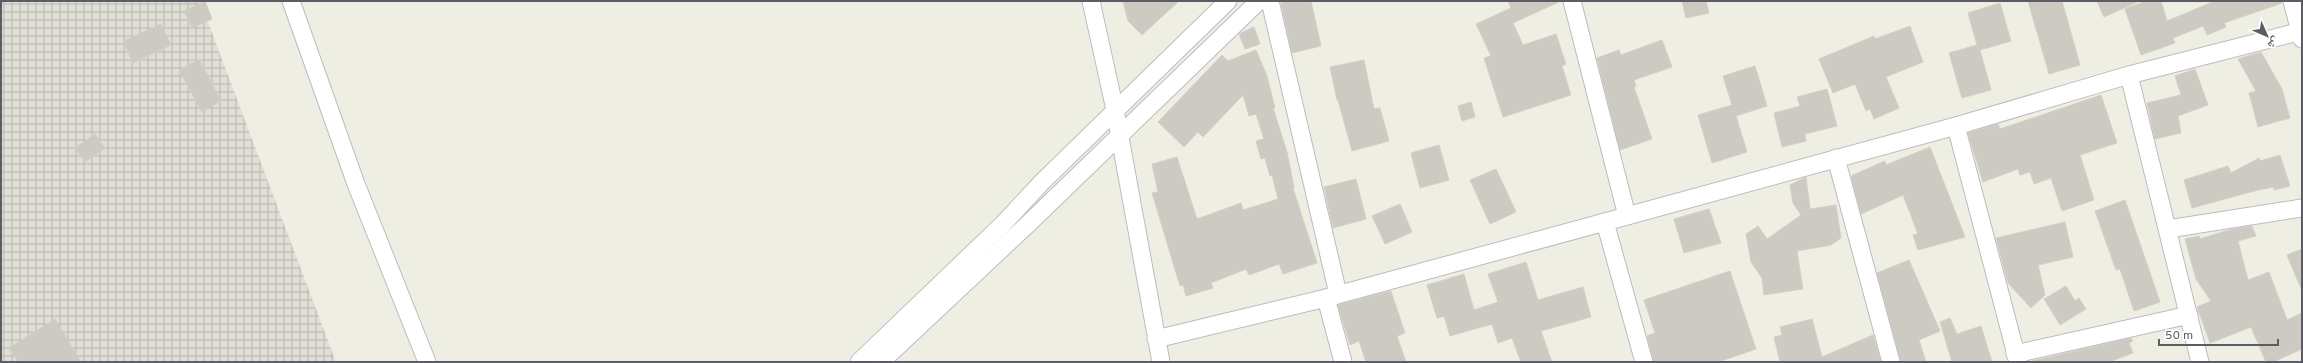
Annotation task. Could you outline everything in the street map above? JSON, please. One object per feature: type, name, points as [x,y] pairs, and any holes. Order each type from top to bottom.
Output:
[{"type":"street","points":[[291,1],[356,184],[427,362]]},
{"type":"street","points":[[1091,1],[1115,110],[1161,362]]},
{"type":"street","points":[[859,362],[1003,224],[1042,182],[1228,1]]},
{"type":"street","points":[[881,362],[1027,225],[1259,1]]},
{"type":"street","points":[[1270,1],[1332,296],[1343,362]]},
{"type":"street","points":[[1572,1],[1627,216]]},
{"type":"street","points":[[1156,339],[1332,296],[1606,222],[1956,126],[2129,75],[2301,34],[2292,1]]},
{"type":"street","points":[[2129,75],[2200,362]]},
{"type":"street","points":[[1956,126],[2017,358],[2189,315]]},
{"type":"street","points":[[1836,158],[1891,362]]},
{"type":"street","points":[[2168,229],[2302,208]]},
{"type":"street","points":[[1606,222],[1644,362]]},
{"type":"shaded area","points":[[1,1],[200,1],[336,362],[1,362]]},
{"type":"building","points":[[205,1],[212,19],[192,28],[184,11]]},
{"type":"building","points":[[1123,1],[1179,1],[1142,35],[1128,21]]},
{"type":"building","points":[[1287,1],[1311,1],[1321,46],[1292,53],[1281,3]]},
{"type":"building","points":[[1508,1],[1561,1],[1513,23],[1523,45],[1556,34],[1566,64],[1562,66],[1571,95],[1503,117],[1484,58],[1491,56],[1476,24],[1511,8]]},
{"type":"building","points":[[1682,1],[1706,1],[1709,13],[1686,18]]},
{"type":"building","points":[[2028,1],[2062,1],[2080,65],[2049,74]]},
{"type":"building","points":[[2097,1],[2140,1],[2104,17]]},
{"type":"building","points":[[2146,1],[2161,1],[2167,21],[2215,1],[2281,1],[2282,3],[2224,23],[2226,27],[2207,35],[2203,26],[2173,38],[2175,43],[2141,55],[2125,9]]},
{"type":"building","points":[[2000,3],[2011,41],[1980,50],[1991,90],[1962,98],[1949,53],[1977,45],[1968,13]]},
{"type":"building","points":[[161,24],[171,45],[133,63],[123,41]]},
{"type":"building","points":[[1910,26],[1923,62],[1886,77],[1899,108],[1874,119],[1870,109],[1866,111],[1855,84],[1833,93],[1819,59],[1874,36],[1875,39]]},
{"type":"building","points":[[1254,27],[1260,44],[1245,49],[1239,34]]},
{"type":"building","points":[[1662,40],[1672,67],[1634,80],[1636,86],[1634,87],[1652,139],[1620,150],[1597,58],[1619,50],[1621,55]]},
{"type":"building","points":[[1256,50],[1267,76],[1275,108],[1273,108],[1287,152],[1293,188],[1317,263],[1283,274],[1279,264],[1249,275],[1246,269],[1211,283],[1213,288],[1186,296],[1183,285],[1180,286],[1152,193],[1158,192],[1152,164],[1177,157],[1197,219],[1241,203],[1243,210],[1278,199],[1272,175],[1270,176],[1265,158],[1261,159],[1256,141],[1264,139],[1256,114],[1249,116],[1243,95],[1203,137],[1198,132],[1184,147],[1158,122],[1222,55],[1228,61]]},
{"type":"building","points":[[2261,52],[2282,89],[2290,118],[2258,127],[2249,93],[2256,91],[2238,59]]},
{"type":"building","points":[[199,59],[221,101],[202,112],[179,70]]},
{"type":"building","points":[[1364,60],[1374,109],[1380,108],[1389,141],[1352,151],[1337,100],[1330,67]]},
{"type":"building","points":[[1755,66],[1767,106],[1736,116],[1747,152],[1712,163],[1698,115],[1732,105],[1723,76]]},
{"type":"building","points":[[2195,69],[2208,105],[2178,116],[2181,133],[2155,139],[2147,103],[2181,95],[2175,76]]},
{"type":"building","points":[[1827,89],[1837,126],[1805,134],[1806,141],[1782,147],[1774,113],[1800,106],[1797,97]]},
{"type":"building","points":[[2101,95],[2117,143],[2080,155],[2094,200],[2062,211],[2051,178],[2034,184],[2030,172],[2020,175],[2018,169],[1983,182],[1968,133],[1998,124],[2000,129]]},
{"type":"building","points":[[1471,102],[1475,117],[1462,121],[1458,106]]},
{"type":"building","points":[[95,134],[105,148],[85,162],[75,148]]},
{"type":"building","points":[[1439,145],[1449,180],[1420,188],[1411,153]]},
{"type":"building","points":[[1930,147],[1965,237],[1918,250],[1913,235],[1918,234],[1903,195],[1861,214],[1851,176],[1885,161],[1886,165]]},
{"type":"building","points":[[2280,155],[2290,186],[2274,190],[2274,187],[2258,190],[2192,208],[2184,180],[2228,166],[2231,173],[2259,158],[2260,161]]},
{"type":"building","points":[[1496,169],[1516,212],[1490,224],[1470,180]]},
{"type":"building","points":[[1806,177],[1810,209],[1836,205],[1841,238],[1831,245],[1797,251],[1803,289],[1764,295],[1762,278],[1751,262],[1746,234],[1758,226],[1767,239],[1801,215],[1793,203],[1790,185]]},
{"type":"building","points":[[1356,179],[1366,219],[1333,228],[1324,187]]},
{"type":"building","points":[[2125,200],[2160,302],[2134,311],[2120,269],[2116,270],[2095,211]]},
{"type":"building","points":[[1400,204],[1412,232],[1385,244],[1372,216]]},
{"type":"building","points":[[1709,209],[1721,243],[1684,253],[1674,219]]},
{"type":"building","points":[[2065,222],[2073,257],[2038,265],[2045,295],[2031,308],[2008,283],[1996,238]]},
{"type":"building","points":[[2252,226],[2256,236],[2238,241],[2248,280],[2269,272],[2287,320],[2302,313],[2302,349],[2273,362],[2266,362],[2251,327],[2210,343],[2197,307],[2211,301],[2196,279],[2185,239],[2199,236],[2200,239],[2232,229]]},
{"type":"building","points":[[2302,249],[2302,291],[2287,255]]},
{"type":"building","points":[[1909,260],[1940,331],[1919,340],[1926,362],[1901,362],[1877,273]]},
{"type":"building","points":[[1526,262],[1538,300],[1583,287],[1591,317],[1541,331],[1552,362],[1521,362],[1512,338],[1498,343],[1492,324],[1450,336],[1444,316],[1437,318],[1427,285],[1464,274],[1474,310],[1498,302],[1488,274]]},
{"type":"building","points":[[1730,271],[1756,349],[1718,362],[1654,362],[1647,336],[1655,333],[1644,300]]},
{"type":"building","points":[[2066,286],[2075,301],[2079,298],[2086,309],[2060,325],[2044,299]]},
{"type":"building","points":[[1391,291],[1405,333],[1397,336],[1406,362],[1366,362],[1359,341],[1350,345],[1338,305]]},
{"type":"building","points":[[1950,318],[1957,334],[1981,326],[1992,362],[1952,362],[1940,322]]},
{"type":"building","points":[[55,319],[81,362],[18,362],[9,348]]},
{"type":"building","points":[[1812,319],[1822,357],[1873,335],[1881,362],[1780,362],[1774,337],[1782,335],[1780,327]]},
{"type":"building","points":[[2131,338],[2133,341],[2129,343],[2133,353],[2109,362],[2028,362]]}]
